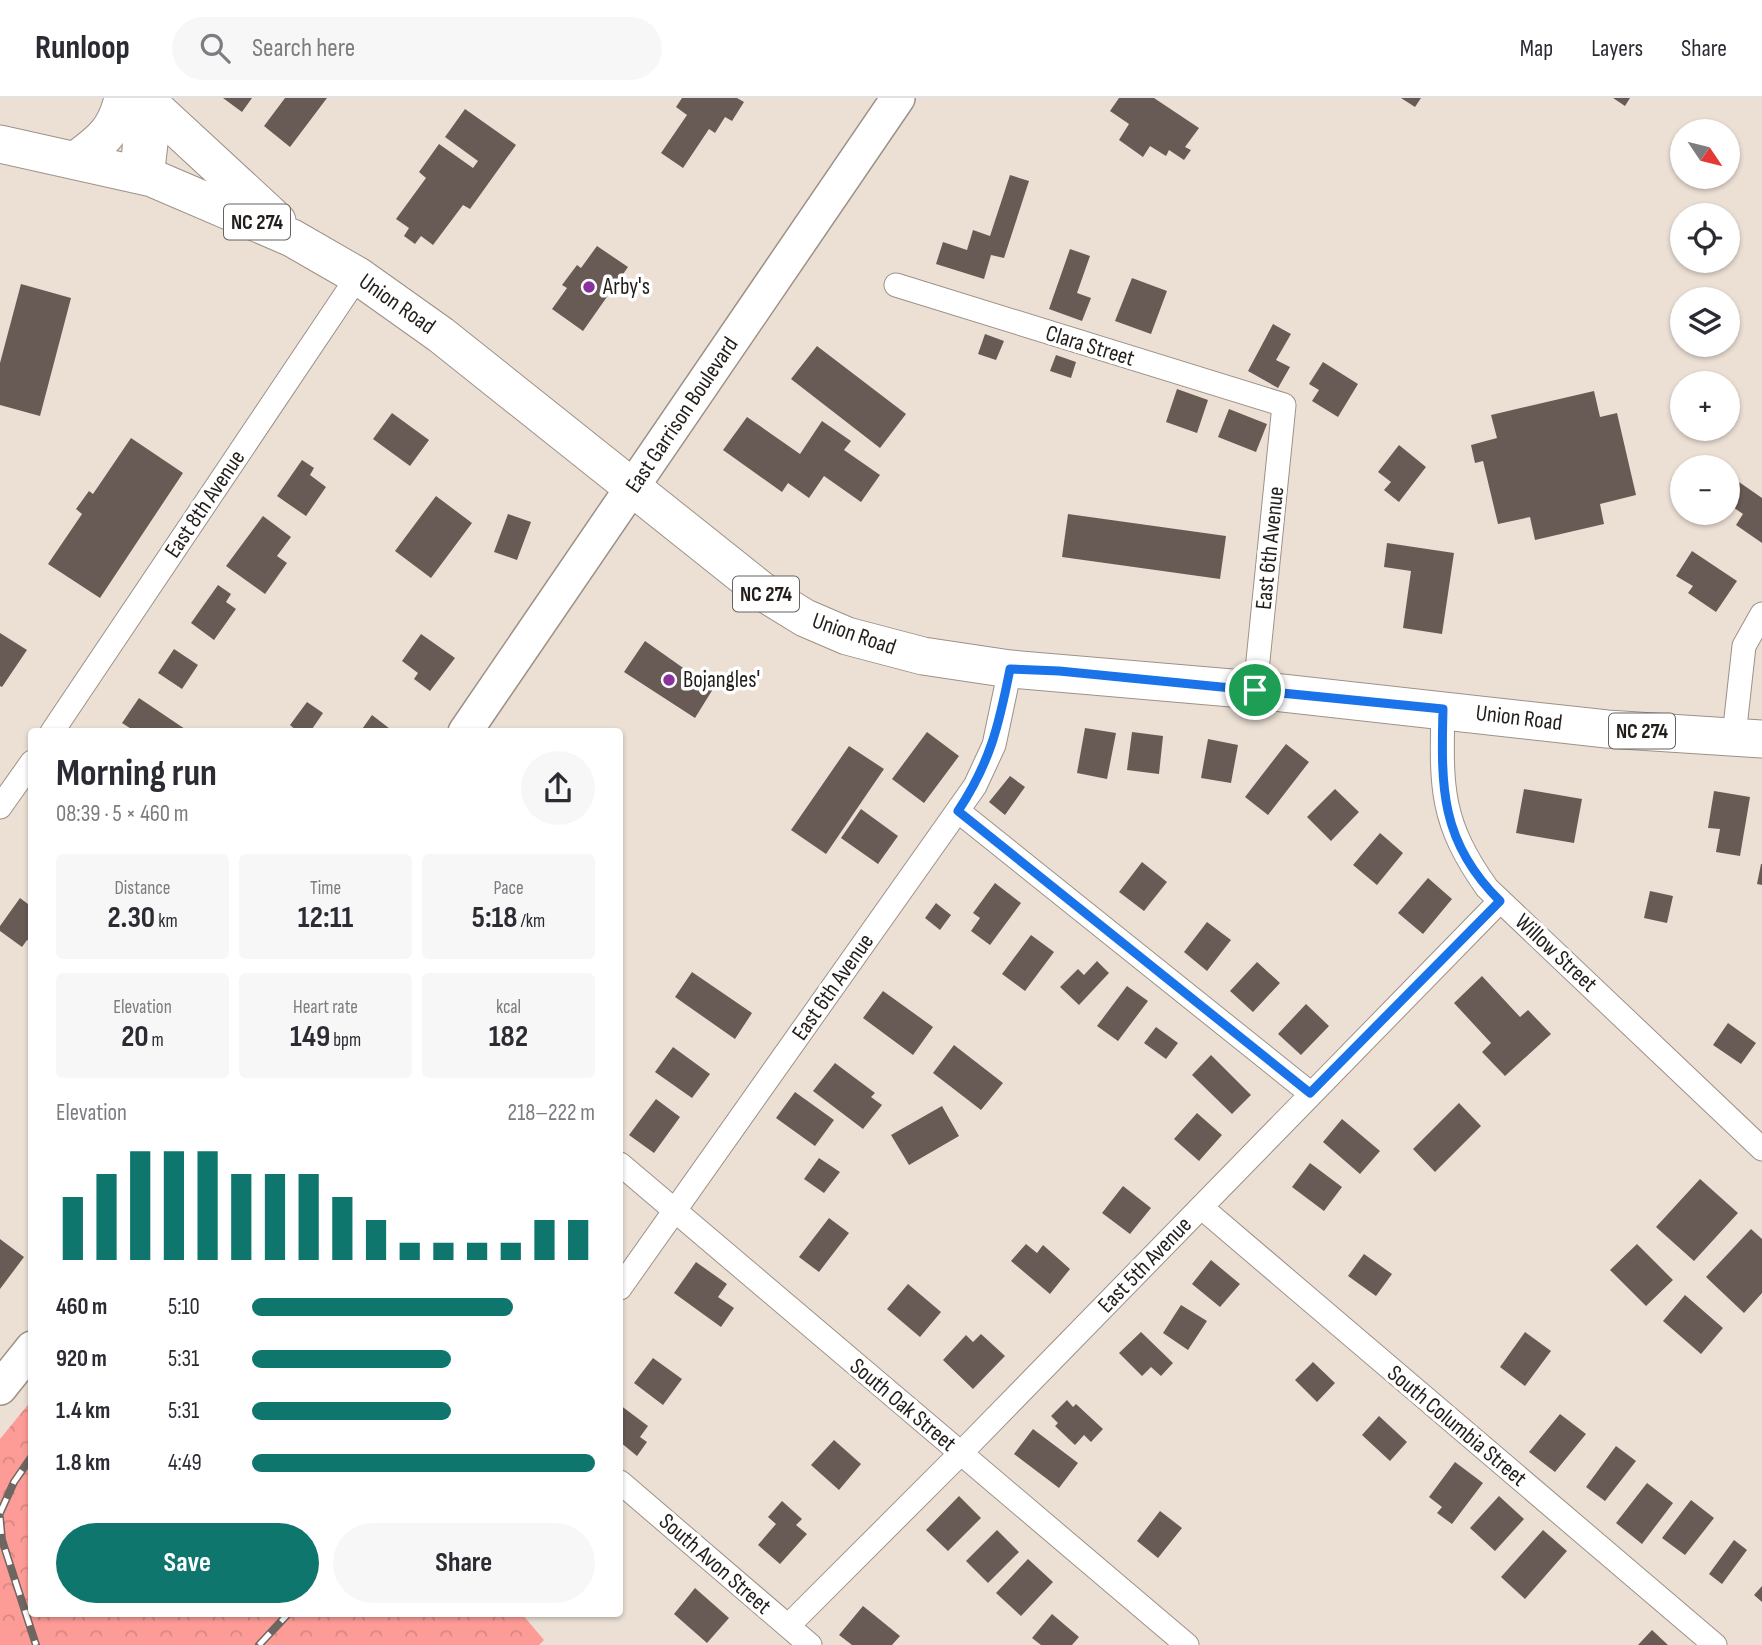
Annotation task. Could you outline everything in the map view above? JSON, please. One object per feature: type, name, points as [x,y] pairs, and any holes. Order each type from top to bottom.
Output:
[{"type":"main road","name":"East Garrison Boulevard","points":[[469,728],[898,98]]},
{"type":"main road","points":[[76,160],[102,141],[134,99],[270,212],[292,238]]},
{"type":"main road","name":"Union Road","points":[[0,144],[141,175],[292,238],[358,276],[451,343],[753,584],[806,618],[847,636],[898,650],[1010,669],[1255,690],[1607,729],[1748,738]]},
{"type":"main road","points":[[0,1388],[28,1354]]},
{"type":"street","points":[[134,99],[157,135],[141,175]]},
{"type":"street","name":"East 8th Avenue","points":[[55,728],[358,276]]},
{"type":"street","name":"Clara Street","points":[[896,285],[1283,405]]},
{"type":"street","name":"East 6th Avenue","points":[[1255,690],[1283,405]]},
{"type":"street","points":[[1748,738],[1744,646],[1762,614]]},
{"type":"street","name":"East 6th Avenue","points":[[623,1284],[975,786],[994,744],[1010,669]]},
{"type":"street","name":"Willow Street","points":[[1443,709],[1442,785],[1448,819],[1471,866],[1500,901],[1762,1149]]},
{"type":"street","points":[[0,807],[28,768]]},
{"type":"street","points":[[958,811],[1310,1093]]},
{"type":"street","name":"East 5th Avenue","points":[[788,1626],[960,1454],[1500,901]]},
{"type":"street","name":"South Oak Street","points":[[623,1167],[1187,1645]]},
{"type":"street","name":"South Columbia Street","points":[[1201,1207],[1715,1645]]},
{"type":"street","name":"South Avon Street","points":[[623,1485],[810,1645]]},
{"type":"green space","points":[[28,1405],[28,1617],[525,1617],[544,1640],[539,1645],[0,1645],[0,1439]]},
{"type":"building","points":[[223,98],[252,98],[242,112]]},
{"type":"building","points":[[285,98],[327,98],[290,147],[264,126]]},
{"type":"building","points":[[682,98],[737,98],[744,102],[732,121],[725,117],[715,133],[709,129],[683,168],[661,153],[687,115],[676,107]]},
{"type":"building","points":[[1119,98],[1154,98],[1199,128],[1185,147],[1191,150],[1184,160],[1169,150],[1166,156],[1150,146],[1143,157],[1119,140],[1129,124],[1110,111]]},
{"type":"building","points":[[1401,98],[1421,98],[1415,107]]},
{"type":"building","points":[[1613,98],[1630,98],[1625,106]]},
{"type":"building","points":[[465,109],[516,145],[470,209],[463,205],[433,245],[421,236],[415,244],[404,236],[409,228],[396,219],[426,178],[419,172],[439,144],[473,168],[478,161],[445,137]]},
{"type":"building","points":[[1010,175],[1029,181],[1004,258],[991,255],[984,279],[936,264],[943,242],[967,250],[973,230],[990,236]]},
{"type":"building","name":"Arby's","points":[[597,246],[628,267],[583,331],[552,309],[567,288],[562,285],[577,265],[581,268]]},
{"type":"building","points":[[1070,249],[1090,256],[1077,293],[1091,298],[1082,321],[1049,309]]},
{"type":"building","points":[[1132,278],[1167,291],[1151,334],[1115,321]]},
{"type":"building","points":[[21,284],[71,298],[40,416],[0,405],[0,363]]},
{"type":"building","points":[[1273,324],[1291,334],[1276,360],[1290,367],[1278,388],[1248,371]]},
{"type":"building","points":[[985,334],[1004,341],[996,360],[978,354]]},
{"type":"building","points":[[817,346],[906,414],[880,448],[791,379]]},
{"type":"building","points":[[1056,355],[1076,362],[1071,378],[1050,371]]},
{"type":"building","points":[[1323,362],[1358,384],[1338,417],[1312,401],[1319,390],[1309,384]]},
{"type":"building","points":[[1177,389],[1208,400],[1197,433],[1166,422]]},
{"type":"building","points":[[1594,391],[1600,417],[1617,413],[1636,495],[1600,504],[1604,524],[1535,540],[1530,517],[1498,524],[1483,461],[1475,463],[1471,445],[1497,438],[1491,415]]},
{"type":"building","points":[[1229,409],[1267,424],[1256,452],[1218,437]]},
{"type":"building","points":[[392,413],[429,440],[410,466],[373,439]]},
{"type":"building","points":[[747,417],[800,454],[822,421],[851,441],[844,450],[880,475],[861,502],[824,476],[809,498],[788,483],[782,492],[723,450]]},
{"type":"building","points":[[131,438],[183,473],[100,598],[48,564],[82,514],[76,509],[89,491],[93,494]]},
{"type":"building","points":[[1399,445],[1426,467],[1399,502],[1384,490],[1391,482],[1378,472]]},
{"type":"building","points":[[302,460],[314,468],[310,475],[326,487],[306,516],[277,496]]},
{"type":"building","points":[[1740,483],[1762,498],[1762,543],[1736,525],[1740,525],[1743,514],[1740,512]]},
{"type":"building","points":[[436,496],[472,523],[431,578],[395,551]]},
{"type":"building","points":[[508,514],[531,522],[517,560],[494,552]]},
{"type":"building","points":[[1068,514],[1226,536],[1220,579],[1062,557]]},
{"type":"building","points":[[263,516],[291,537],[277,556],[287,563],[265,594],[226,566]]},
{"type":"building","points":[[1387,543],[1454,553],[1442,634],[1403,628],[1411,571],[1384,567]]},
{"type":"building","points":[[1692,551],[1737,581],[1716,612],[1688,593],[1693,586],[1676,576]]},
{"type":"building","points":[[218,585],[231,594],[226,602],[236,609],[214,640],[191,623]]},
{"type":"building","points":[[0,633],[27,650],[2,687],[0,686]]},
{"type":"building","points":[[421,634],[455,658],[430,691],[414,679],[418,673],[402,661]]},
{"type":"building","name":"Bojangles'","points":[[645,641],[713,689],[695,718],[624,672]]},
{"type":"building","points":[[174,649],[198,665],[182,689],[158,673]]},
{"type":"building","points":[[139,698],[184,728],[130,728],[122,723]]},
{"type":"building","points":[[307,702],[323,713],[313,728],[293,728],[290,725]]},
{"type":"building","points":[[372,715],[389,728],[363,728]]},
{"type":"building","points":[[1085,728],[1116,733],[1107,779],[1077,773]]},
{"type":"building","points":[[927,732],[959,756],[924,803],[892,779]]},
{"type":"building","points":[[1132,732],[1163,736],[1159,774],[1127,770]]},
{"type":"building","points":[[1208,739],[1238,745],[1231,783],[1201,778]]},
{"type":"building","points":[[1286,744],[1309,762],[1268,815],[1245,797]]},
{"type":"building","points":[[849,746],[884,769],[826,854],[791,830]]},
{"type":"building","points":[[1010,776],[1025,787],[1005,815],[989,802]]},
{"type":"building","points":[[1335,789],[1359,812],[1331,841],[1307,817]]},
{"type":"building","points":[[1524,789],[1582,799],[1574,843],[1516,833]]},
{"type":"building","points":[[1714,791],[1750,797],[1740,856],[1716,852],[1720,829],[1708,828]]},
{"type":"building","points":[[861,809],[898,836],[878,864],[841,838]]},
{"type":"building","points":[[1380,833],[1403,853],[1377,885],[1353,865]]},
{"type":"building","points":[[1142,862],[1167,882],[1144,911],[1119,892]]},
{"type":"building","points":[[1762,864],[1762,885],[1757,884]]},
{"type":"building","points":[[1428,878],[1452,899],[1423,934],[1398,913]]},
{"type":"building","points":[[995,883],[1021,903],[990,945],[971,931],[980,918],[973,913]]},
{"type":"building","points":[[1650,891],[1673,896],[1667,923],[1644,918]]},
{"type":"building","points":[[20,898],[28,904],[28,941],[22,947],[0,931],[0,926]]},
{"type":"building","points":[[936,903],[951,915],[940,930],[925,918]]},
{"type":"building","points":[[1207,922],[1231,940],[1207,971],[1184,952]]},
{"type":"building","points":[[1031,935],[1054,952],[1025,991],[1002,974]]},
{"type":"building","points":[[1097,961],[1109,973],[1079,1005],[1060,987],[1078,969],[1084,975]]},
{"type":"building","points":[[1257,962],[1280,983],[1253,1012],[1230,991]]},
{"type":"building","points":[[692,972],[752,1013],[735,1039],[675,997]]},
{"type":"building","points":[[1482,976],[1520,1017],[1528,1010],[1551,1034],[1505,1076],[1482,1052],[1491,1043],[1454,1003]]},
{"type":"building","points":[[1127,986],[1148,1001],[1118,1041],[1097,1026]]},
{"type":"building","points":[[883,991],[933,1027],[913,1055],[863,1018]]},
{"type":"building","points":[[1306,1004],[1329,1026],[1301,1055],[1278,1034]]},
{"type":"building","points":[[1728,1023],[1756,1043],[1741,1064],[1713,1045]]},
{"type":"building","points":[[1156,1027],[1178,1043],[1166,1059],[1144,1043]]},
{"type":"building","points":[[954,1045],[1003,1083],[981,1110],[933,1073]]},
{"type":"building","points":[[673,1047],[710,1074],[692,1098],[655,1072]]},
{"type":"building","points":[[1211,1055],[1251,1095],[1232,1114],[1192,1075]]},
{"type":"building","points":[[835,1063],[875,1093],[871,1097],[882,1105],[863,1129],[813,1091]]},
{"type":"building","points":[[795,1092],[834,1120],[815,1146],[776,1118]]},
{"type":"building","points":[[656,1099],[680,1117],[654,1153],[629,1135]]},
{"type":"building","points":[[1459,1103],[1481,1126],[1435,1172],[1413,1149]]},
{"type":"building","points":[[942,1106],[959,1136],[909,1165],[891,1135]]},
{"type":"building","points":[[1197,1113],[1222,1135],[1199,1161],[1174,1139]]},
{"type":"building","points":[[1342,1119],[1380,1151],[1360,1174],[1323,1142]]},
{"type":"building","points":[[819,1158],[840,1172],[824,1193],[804,1179]]},
{"type":"building","points":[[1310,1163],[1342,1187],[1324,1211],[1292,1187]]},
{"type":"building","points":[[1700,1179],[1738,1213],[1694,1261],[1656,1227]]},
{"type":"building","points":[[1123,1186],[1151,1208],[1130,1234],[1102,1213]]},
{"type":"building","points":[[829,1218],[849,1233],[819,1272],[799,1257]]},
{"type":"building","points":[[1751,1229],[1762,1239],[1762,1293],[1744,1313],[1706,1277]]},
{"type":"building","points":[[0,1239],[24,1257],[0,1289]]},
{"type":"building","points":[[1026,1244],[1037,1253],[1043,1245],[1070,1269],[1050,1294],[1011,1261]]},
{"type":"building","points":[[1637,1244],[1673,1280],[1646,1306],[1610,1270]]},
{"type":"building","points":[[1364,1254],[1392,1274],[1376,1296],[1348,1276]]},
{"type":"building","points":[[1211,1260],[1240,1284],[1220,1307],[1192,1284]]},
{"type":"building","points":[[696,1262],[727,1284],[718,1297],[734,1308],[721,1327],[674,1293]]},
{"type":"building","points":[[908,1284],[941,1312],[920,1337],[887,1309]]},
{"type":"building","points":[[1685,1295],[1723,1328],[1701,1354],[1663,1321]]},
{"type":"building","points":[[1181,1305],[1207,1321],[1188,1350],[1163,1333]]},
{"type":"building","points":[[1141,1332],[1173,1363],[1161,1376],[1151,1367],[1142,1376],[1119,1353]]},
{"type":"building","points":[[1525,1332],[1551,1351],[1525,1386],[1500,1367]]},
{"type":"building","points":[[981,1334],[1005,1356],[973,1389],[943,1360],[966,1335],[973,1342]]},
{"type":"building","points":[[653,1358],[682,1379],[663,1405],[634,1383]]},
{"type":"building","points":[[1313,1362],[1335,1383],[1317,1402],[1295,1380]]},
{"type":"building","points":[[1067,1400],[1073,1407],[1076,1404],[1103,1429],[1091,1442],[1084,1435],[1075,1445],[1055,1426],[1058,1423],[1051,1416]]},
{"type":"building","points":[[623,1407],[648,1426],[640,1437],[647,1442],[637,1456],[623,1444]]},
{"type":"building","points":[[1560,1414],[1586,1434],[1555,1472],[1529,1452]]},
{"type":"building","points":[[1379,1416],[1407,1442],[1390,1461],[1362,1435]]},
{"type":"building","points":[[1033,1429],[1078,1463],[1059,1488],[1014,1454]]},
{"type":"building","points":[[834,1440],[861,1464],[839,1490],[811,1465]]},
{"type":"building","points":[[1616,1446],[1636,1461],[1605,1501],[1586,1487]]},
{"type":"building","points":[[1455,1462],[1483,1483],[1452,1524],[1437,1513],[1442,1507],[1429,1497]]},
{"type":"building","points":[[1647,1483],[1673,1503],[1642,1544],[1616,1523]]},
{"type":"building","points":[[959,1496],[981,1518],[948,1551],[926,1530]]},
{"type":"building","points":[[1499,1496],[1524,1519],[1495,1551],[1470,1528]]},
{"type":"building","points":[[1691,1500],[1714,1518],[1685,1555],[1662,1538]]},
{"type":"building","points":[[782,1501],[802,1519],[796,1525],[807,1534],[780,1564],[758,1545],[776,1524],[768,1517]]},
{"type":"building","points":[[1160,1511],[1182,1528],[1158,1558],[1137,1541]]},
{"type":"building","points":[[997,1530],[1019,1552],[988,1583],[966,1561]]},
{"type":"building","points":[[1543,1530],[1567,1551],[1525,1599],[1501,1577]]},
{"type":"building","points":[[1734,1540],[1747,1550],[1722,1584],[1709,1574]]},
{"type":"building","points":[[1028,1559],[1053,1582],[1021,1616],[996,1593]]},
{"type":"building","points":[[1762,1586],[1762,1602],[1754,1595]]},
{"type":"building","points":[[695,1588],[729,1618],[707,1643],[674,1614]]},
{"type":"building","points":[[863,1606],[900,1636],[892,1645],[852,1645],[839,1635]]},
{"type":"building","points":[[1052,1614],[1079,1637],[1072,1645],[1041,1645],[1032,1638]]},
{"type":"building","points":[[1652,1630],[1668,1645],[1638,1645]]},
{"type":"railway","points":[[0,1513],[14,1482],[28,1462]]},
{"type":"railway","points":[[0,1518],[2,1540],[36,1645]]},
{"type":"railway","points":[[259,1645],[285,1617]]},
{"type":"place","name":"Arby's","points":[[589,287]]},
{"type":"place","name":"Bojangles'","points":[[669,680]]},
{"type":"route","points":[[1010,669],[1059,671],[1255,690],[1443,709],[1441,763],[1443,796],[1448,819],[1471,866],[1500,901],[1310,1093],[958,811],[975,786],[994,744],[1010,669]]}]
